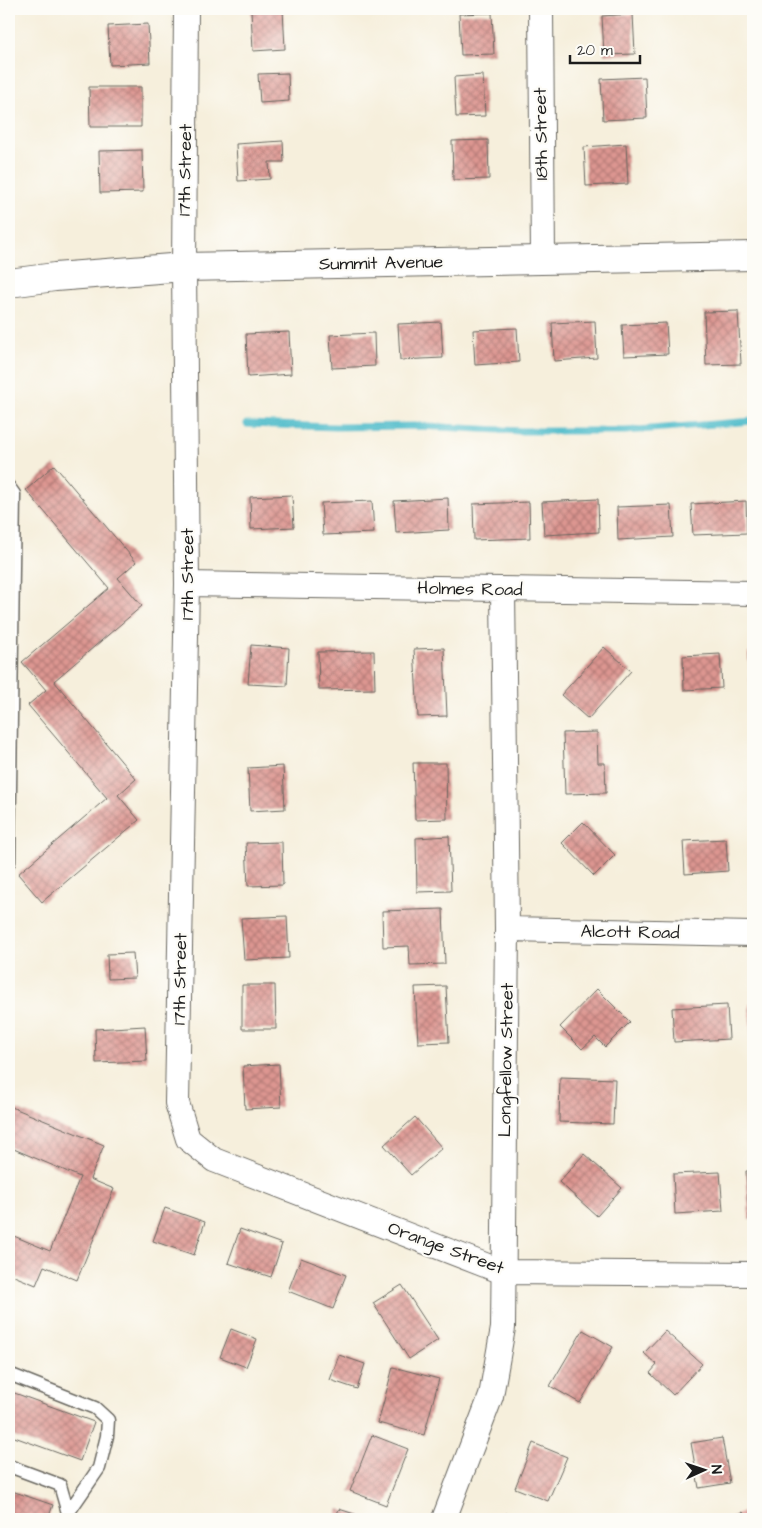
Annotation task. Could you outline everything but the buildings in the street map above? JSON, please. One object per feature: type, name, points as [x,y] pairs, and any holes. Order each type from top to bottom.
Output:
[{"type":"main road","name":"Summit Avenue","points":[[9,283],[55,277],[184,268],[753,256]]},
{"type":"street","name":"17th Street","points":[[186,9],[184,268],[188,584],[178,1103],[188,1139]]},
{"type":"street","name":"18th Street","points":[[541,9],[543,259]]},
{"type":"street","name":"Holmes Road","points":[[188,584],[753,593]]},
{"type":"street","name":"Longfellow Street","points":[[444,1519],[491,1396],[503,1328],[507,930],[503,590]]},
{"type":"street","name":"Alcott Road","points":[[507,930],[753,934]]},
{"type":"street","name":"Orange Street","points":[[188,1139],[214,1160],[504,1272],[753,1274]]},
{"type":"lane","points":[[9,487],[14,494],[9,862]]},
{"type":"lane","points":[[9,1374],[95,1408],[108,1420],[107,1436],[100,1468],[68,1516]]},
{"type":"lane","points":[[9,1466],[60,1486],[68,1516]]},
{"type":"waterway","points":[[247,424],[336,427],[419,426],[521,431],[625,431],[753,421]]}]
